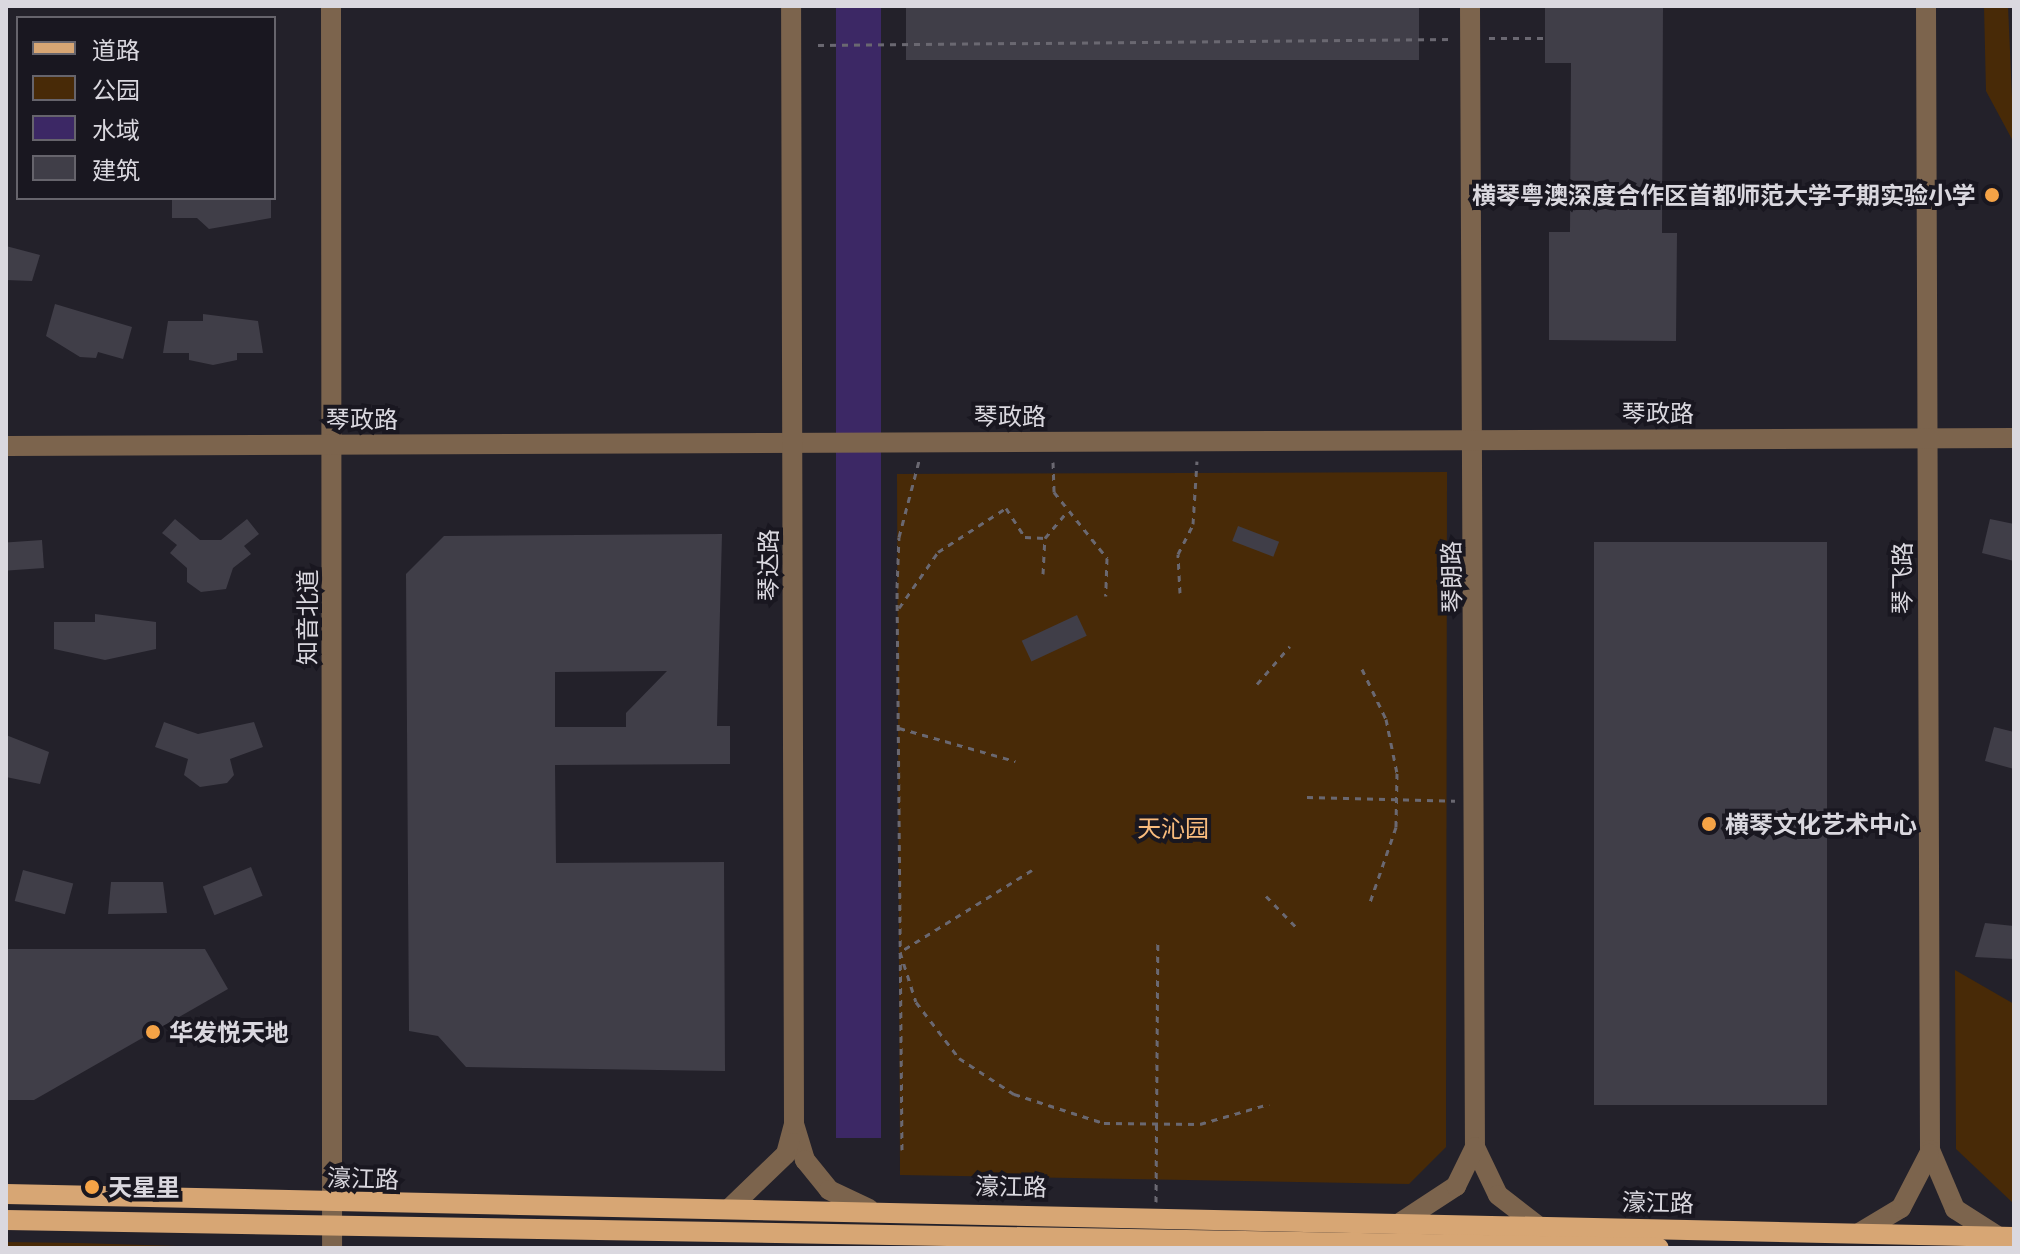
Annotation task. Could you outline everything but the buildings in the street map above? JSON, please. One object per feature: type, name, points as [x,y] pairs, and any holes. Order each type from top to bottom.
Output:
[{"type":"main road","name":"濠江路","points":[[6,1194],[332,1203],[869,1209],[2006,1237]]},
{"type":"main road","name":"濠江路","points":[[6,1220],[332,1238],[841,1229],[1659,1248]]},
{"type":"street","name":"知音北道","points":[[331,6],[332,1238]]},
{"type":"street","name":"琴达路","points":[[791,6],[794,1124]]},
{"type":"street","name":"琴朗路","points":[[1470,6],[1476,440],[1475,1147]]},
{"type":"street","name":"琴飞路","points":[[1926,6],[1930,1150]]},
{"type":"street","name":"琴政路","points":[[6,446],[2014,438]]},
{"type":"street","points":[[731,1207],[786,1154],[794,1124]]},
{"type":"street","points":[[794,1124],[805,1160],[829,1190],[869,1209]]},
{"type":"street","points":[[1401,1222],[1456,1186],[1475,1147]]},
{"type":"street","points":[[1475,1147],[1498,1195],[1538,1226]]},
{"type":"street","points":[[1859,1233],[1901,1208],[1930,1150]]},
{"type":"street","points":[[1930,1150],[1955,1209],[2006,1237]]},
{"type":"path","points":[[1482,38],[1545,38]]},
{"type":"path","points":[[818,45],[1466,39]]},
{"type":"path","points":[[1180,593],[1178,554],[1198,494],[1196,441]]},
{"type":"path","points":[[902,1150],[899,537],[925,442]]},
{"type":"path","points":[[1053,442],[1054,492],[1107,558],[1106,596]]},
{"type":"path","points":[[897,611],[938,552],[1006,508],[1025,537],[1045,538]]},
{"type":"path","points":[[1043,574],[1045,538],[1068,510]]},
{"type":"path","points":[[1257,684],[1290,646]]},
{"type":"path","points":[[1362,669],[1386,719],[1398,801],[1390,853],[1370,902]]},
{"type":"path","points":[[898,728],[1015,761]]},
{"type":"path","points":[[1307,797],[1477,801]]},
{"type":"path","points":[[900,952],[1032,870]]},
{"type":"path","points":[[1266,896],[1298,929]]},
{"type":"path","points":[[1156,1216],[1158,942]]},
{"type":"path","points":[[900,952],[934,1030],[984,1077],[1063,1113],[1157,1127],[1200,1124],[1269,1104]]},
{"type":"green space","points":[[1984,6],[2008,6],[2014,143],[1986,91]]},
{"type":"green space","name":"天沁园","points":[[1447,472],[1446,1147],[1409,1184],[900,1175],[897,474]]},
{"type":"green space","points":[[1955,970],[2014,1004],[2014,1204],[1956,1149]]},
{"type":"green space","points":[[6,1242],[78,1243],[245,1248],[6,1248]]},
{"type":"water","points":[[836,6],[881,6],[881,1138],[836,1138]]},
{"type":"place","name":"横琴粤澳深度合作区首都师范大学子期实验小学","points":[[1992,195]]},
{"type":"place","name":"横琴文化艺术中心","points":[[1709,824]]},
{"type":"place","name":"华发悦天地","points":[[153,1032]]},
{"type":"place","name":"天星里","points":[[92,1187]]}]
